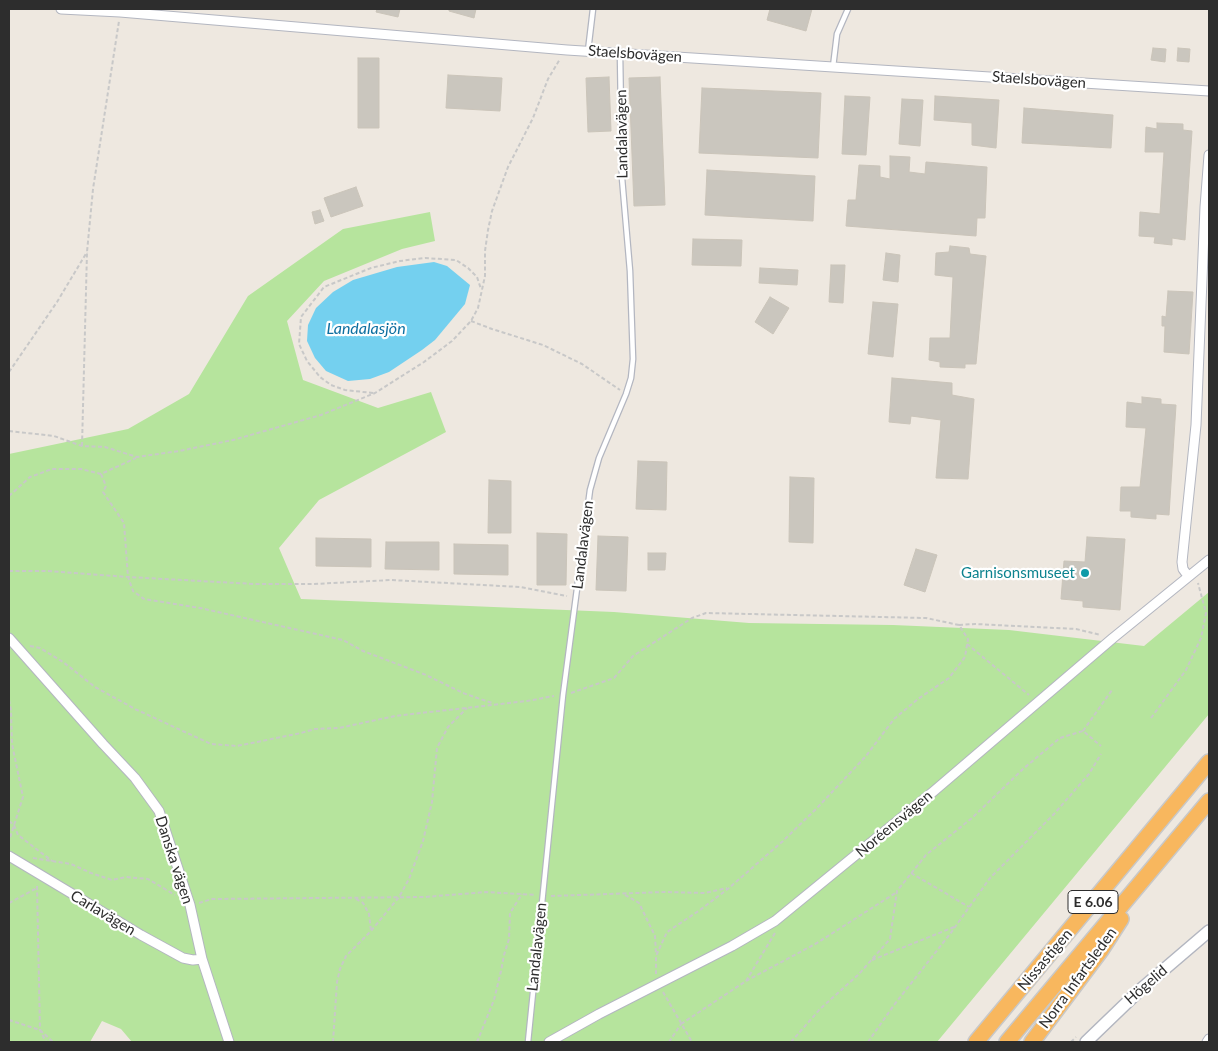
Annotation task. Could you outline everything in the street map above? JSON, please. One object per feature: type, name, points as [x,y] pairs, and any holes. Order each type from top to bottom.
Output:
[{"type":"highway","name":"Nissastigen","points":[[976,1042],[1209,762]]},
{"type":"highway","name":"E 6.06","points":[[1007,1042],[1209,801]]},
{"type":"highway","name":"Norra Infartsleden","points":[[1032,1042],[1101,950],[1157,863]]},
{"type":"street","name":"Staelsbovägen","points":[[61,9],[120,12],[567,50],[1209,91]]},
{"type":"street","points":[[1191,574],[1183,569],[1182,562],[1196,425],[1209,155]]},
{"type":"street","name":"Noréensvägen","points":[[549,1042],[776,921],[927,797],[1113,638],[1209,560]]},
{"type":"street","name":"Danska vägen","points":[[11,640],[135,778],[160,811],[190,905],[202,959],[228,1042]]},
{"type":"street","name":"Carlavägen","points":[[9,856],[141,936],[183,958],[202,959]]},
{"type":"street","name":"Högelid","points":[[1086,1042],[1132,997],[1209,931]]},
{"type":"lane","points":[[588,51],[593,9]]},
{"type":"lane","points":[[833,68],[837,34],[848,9]]},
{"type":"lane","name":"Landalavägen","points":[[528,1042],[563,695],[590,490],[599,458],[626,394],[631,378],[633,359],[630,271],[622,178],[620,53]]},
{"type":"path","points":[[82,446],[87,252],[92,189],[120,12]]},
{"type":"path","points":[[9,496],[30,477],[52,469],[81,469],[101,474],[138,457],[233,440],[321,415],[375,393],[424,362],[452,341],[471,321],[478,308],[485,276],[485,250],[492,211],[508,166],[533,118],[548,79],[567,50]]},
{"type":"path","points":[[9,372],[57,302],[87,252]]},
{"type":"path","points":[[375,393],[346,390],[331,385],[320,377],[307,361],[299,344],[300,317],[324,287],[371,268],[400,261],[425,258],[456,260],[477,277],[482,292]]},
{"type":"path","points":[[471,321],[543,345],[582,364],[626,394]]},
{"type":"path","points":[[9,431],[54,436],[82,446],[105,447],[138,457]]},
{"type":"path","points":[[101,474],[106,486],[103,492],[124,523],[128,577],[133,591],[144,598],[237,616],[343,640],[363,651],[494,704]]},
{"type":"path","points":[[9,571],[48,571],[254,584],[314,584],[391,580],[520,587],[576,598]]},
{"type":"path","points":[[1151,718],[1186,670],[1201,638],[1206,613],[1191,574]]},
{"type":"path","points":[[11,640],[40,648],[63,662],[95,687],[136,710],[211,744],[237,746],[301,734],[315,729],[339,728],[396,716],[563,695],[614,678],[633,656],[684,623],[706,613],[926,618],[959,626],[975,624],[1076,629],[1113,638]]},
{"type":"path","points":[[656,956],[667,932],[729,888],[783,842],[866,756],[894,719],[918,699],[949,678],[966,657],[968,638],[959,626]]},
{"type":"path","points":[[967,644],[1038,702]]},
{"type":"path","points":[[669,1042],[681,1024],[746,981],[817,943],[897,892],[926,856],[972,818],[1023,770],[1060,738],[1083,731],[1112,690]]},
{"type":"path","points":[[9,700],[12,744],[23,797],[9,842]]},
{"type":"path","points":[[333,1042],[337,982],[340,969],[346,956],[371,931],[399,897],[409,879],[423,841],[432,802],[437,748],[448,727],[467,708]]},
{"type":"path","points":[[9,726],[12,731]]},
{"type":"path","points":[[1083,731],[1101,746]]},
{"type":"path","points":[[868,1042],[990,878],[1054,814],[1089,774],[1101,754]]},
{"type":"path","points":[[9,821],[14,825],[18,835],[52,861],[71,864],[91,874],[112,880],[126,877],[148,879],[190,905],[212,899],[399,897],[486,892],[554,897],[665,892],[705,894],[729,888]]},
{"type":"path","points":[[34,871],[37,888],[40,1030],[46,1042]]},
{"type":"path","points":[[911,873],[969,907]]},
{"type":"path","points":[[9,903],[37,888]]},
{"type":"path","points":[[791,1042],[820,1008],[859,974],[890,939],[897,892]]},
{"type":"path","points":[[477,1042],[494,1000],[509,939],[510,913],[522,894]]},
{"type":"path","points":[[625,895],[639,903],[655,936],[658,984],[692,1042]]},
{"type":"path","points":[[354,898],[363,903],[366,908],[371,931]]},
{"type":"path","points":[[871,961],[956,926]]},
{"type":"path","points":[[746,981],[775,934]]},
{"type":"path","points":[[9,1020],[40,1030],[53,1042]]},
{"type":"green space","points":[[430,212],[435,241],[402,249],[324,281],[287,321],[303,380],[378,408],[431,392],[446,432],[319,500],[279,548],[301,599],[614,612],[749,623],[893,625],[1009,630],[1144,646],[1209,592],[1209,714],[937,1042],[132,1042],[121,1029],[102,1021],[90,1042],[9,1042],[9,454],[128,429],[189,394],[248,296],[343,229]]},
{"type":"water","name":"Landalasjön","points":[[434,262],[447,266],[470,285],[465,304],[435,340],[389,372],[370,379],[348,381],[326,371],[315,358],[307,341],[308,325],[316,308],[333,292],[353,280],[397,267]]},
{"type":"building","points":[[377,9],[400,9],[398,17],[376,12]]},
{"type":"building","points":[[449,9],[476,9],[474,18],[449,11]]},
{"type":"building","points":[[770,9],[812,9],[806,31],[767,20]]},
{"type":"building","points":[[1153,48],[1166,49],[1165,62],[1151,60]]},
{"type":"building","points":[[1178,48],[1190,49],[1189,62],[1177,61]]},
{"type":"building","points":[[358,58],[379,58],[379,128],[358,128]]},
{"type":"building","points":[[448,75],[502,78],[500,111],[446,108]]},
{"type":"building","points":[[609,77],[611,131],[588,132],[586,78]]},
{"type":"building","points":[[660,77],[665,205],[634,206],[629,78]]},
{"type":"building","points":[[702,88],[821,93],[818,158],[699,153]]},
{"type":"building","points":[[845,96],[870,97],[866,155],[842,154]]},
{"type":"building","points":[[935,96],[999,100],[996,148],[972,145],[972,123],[934,120]]},
{"type":"building","points":[[902,99],[923,100],[920,146],[899,144]]},
{"type":"building","points":[[1024,108],[1113,115],[1111,148],[1022,143]]},
{"type":"building","points":[[1157,123],[1183,124],[1183,130],[1192,131],[1185,240],[1172,238],[1172,245],[1154,243],[1155,237],[1139,236],[1140,212],[1160,214],[1164,152],[1145,152],[1146,127],[1157,129]]},
{"type":"building","points":[[890,156],[910,157],[909,172],[925,174],[926,162],[987,167],[985,218],[977,218],[976,236],[846,226],[848,200],[856,200],[859,165],[880,166],[880,177],[890,179]]},
{"type":"building","points":[[707,170],[815,176],[813,221],[705,215]]},
{"type":"building","points":[[356,187],[363,206],[331,217],[324,198]]},
{"type":"building","points":[[320,210],[324,221],[315,224],[312,212]]},
{"type":"building","points":[[693,239],[742,240],[741,266],[692,265]]},
{"type":"building","points":[[950,246],[969,248],[970,254],[986,256],[976,364],[965,364],[965,368],[940,367],[940,362],[929,360],[930,338],[950,338],[953,277],[935,275],[936,253],[949,252]]},
{"type":"building","points":[[886,253],[900,255],[898,282],[883,280]]},
{"type":"building","points":[[831,265],[845,265],[843,303],[829,302]]},
{"type":"building","points":[[760,268],[798,270],[797,285],[759,283]]},
{"type":"building","points":[[1168,291],[1193,292],[1189,354],[1164,352],[1165,326],[1162,326],[1162,316],[1166,317]]},
{"type":"building","points":[[770,297],[789,308],[773,334],[755,322]]},
{"type":"building","points":[[873,302],[898,304],[893,357],[868,354]]},
{"type":"building","points":[[892,378],[952,383],[952,395],[974,399],[968,479],[936,478],[941,420],[911,416],[910,424],[889,422]]},
{"type":"building","points":[[1142,397],[1161,399],[1161,404],[1176,405],[1169,515],[1156,514],[1156,519],[1131,517],[1131,511],[1120,511],[1121,487],[1140,487],[1146,428],[1126,427],[1127,402],[1142,404]]},
{"type":"building","points":[[638,461],[667,462],[666,510],[636,509]]},
{"type":"building","points":[[790,477],[814,478],[813,543],[789,542]]},
{"type":"building","points":[[489,480],[511,481],[511,533],[488,533]]},
{"type":"building","points":[[537,533],[567,534],[566,585],[537,585]]},
{"type":"building","points":[[598,536],[628,537],[626,591],[596,590]]},
{"type":"building","points":[[1087,537],[1125,539],[1120,610],[1083,607],[1083,601],[1061,599],[1064,561],[1085,562]]},
{"type":"building","points":[[316,538],[371,539],[371,567],[316,566]]},
{"type":"building","points":[[386,542],[439,542],[439,570],[385,569]]},
{"type":"building","points":[[454,544],[508,545],[508,575],[454,574]]},
{"type":"building","points":[[916,549],[937,555],[925,592],[904,585]]},
{"type":"building","points":[[648,553],[666,553],[665,570],[648,570]]},
{"type":"place","name":"Garnisonsmuseet","points":[[1085,573]]}]
